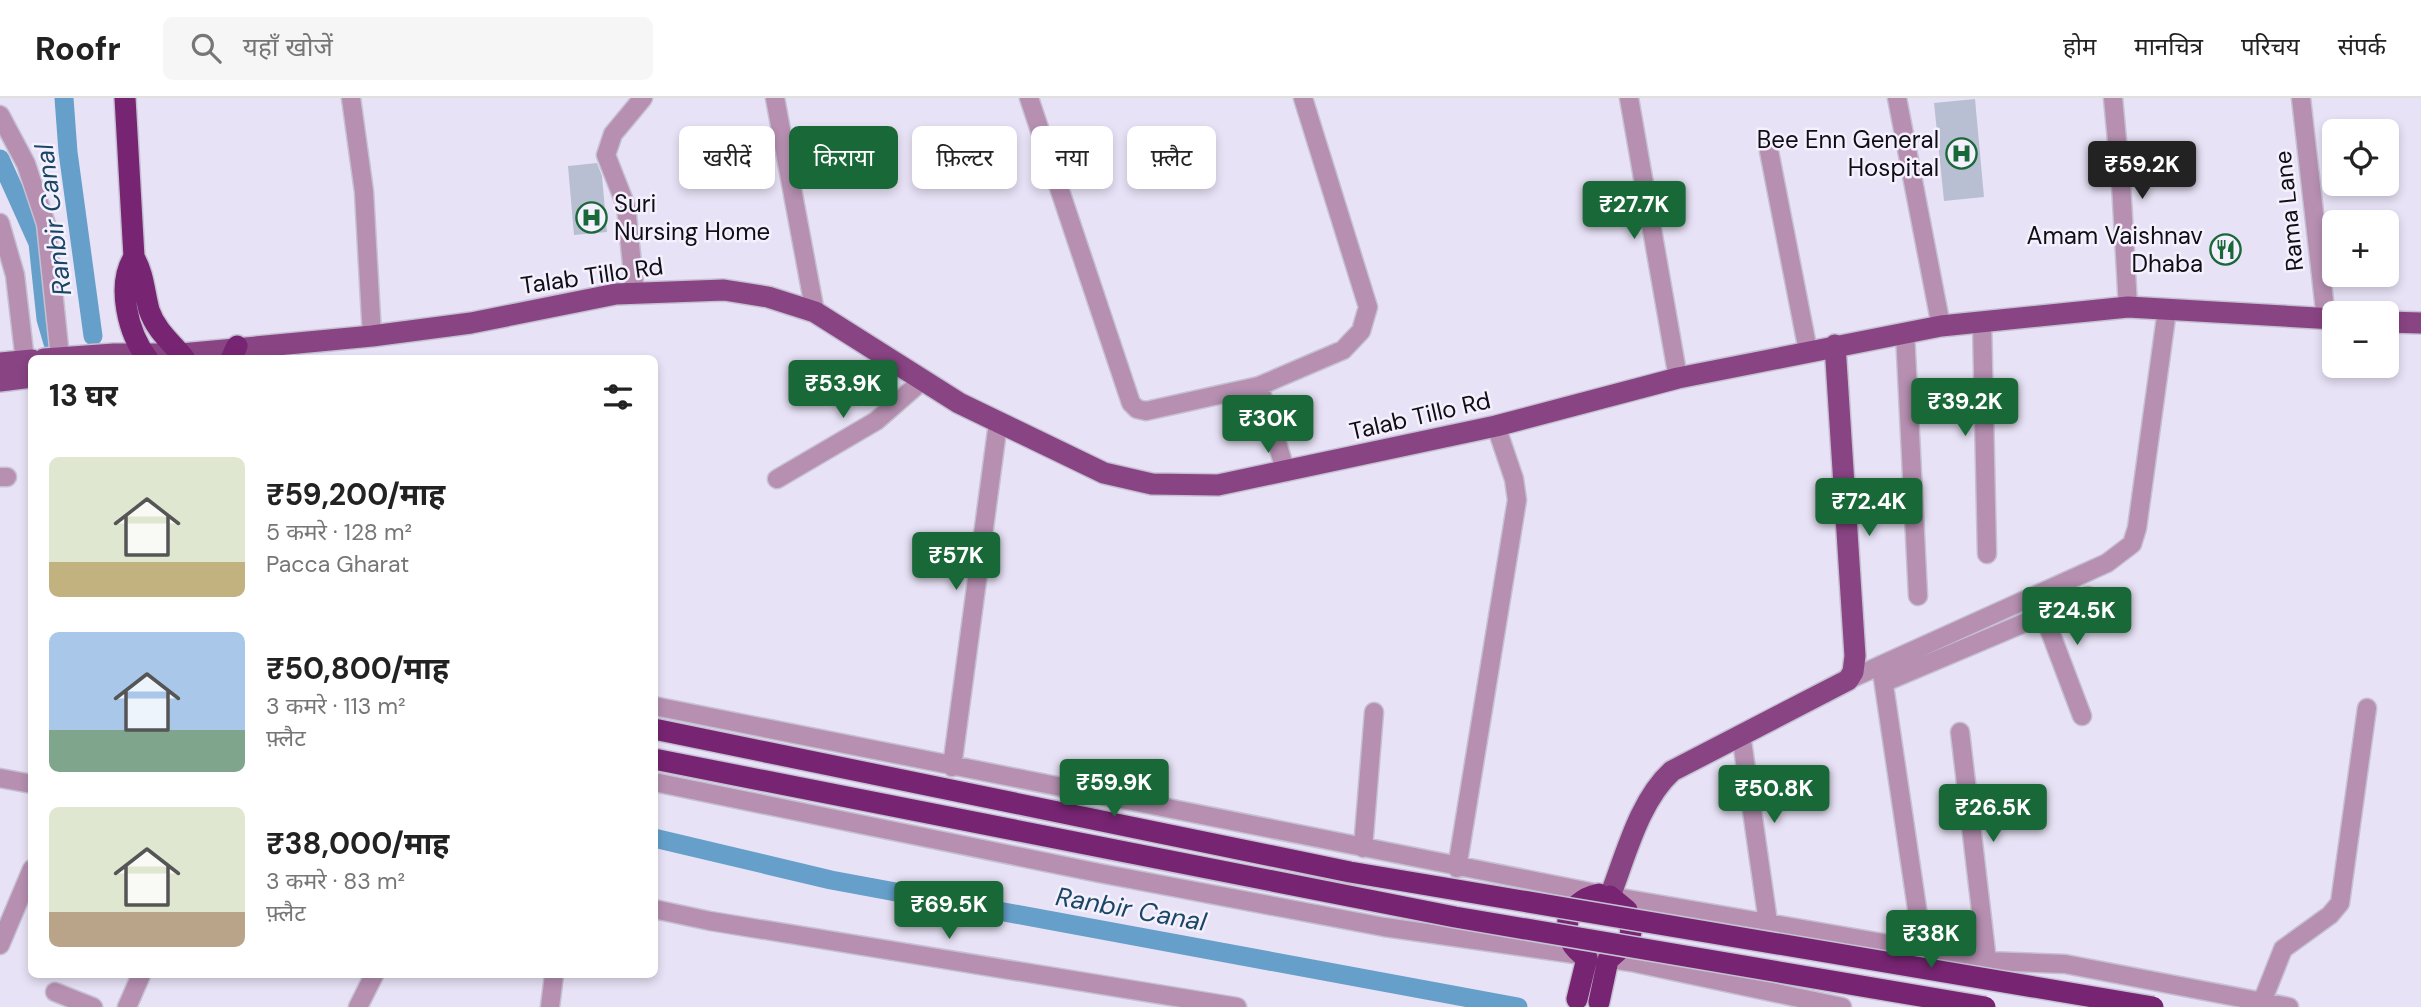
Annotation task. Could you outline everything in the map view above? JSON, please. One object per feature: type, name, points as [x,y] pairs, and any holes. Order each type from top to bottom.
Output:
[{"type":"highway","points":[[125,98],[134,257],[142,272],[150,311],[156,324],[182,355]]},
{"type":"highway","points":[[134,257],[127,268],[128,309],[131,331],[145,355]]},
{"type":"highway","points":[[658,730],[1350,872],[2153,1007]]},
{"type":"highway","points":[[658,760],[1455,917],[1985,1007]]},
{"type":"highway","points":[[1576,1003],[1587,958],[1574,948],[1569,939],[1567,918],[1578,902],[1604,895],[1627,910],[1631,932],[1628,942],[1608,960],[1599,1004]]},
{"type":"main road","name":"Talab Tillo Rd","points":[[200,355],[471,323],[635,293],[724,290],[768,297],[815,312],[923,380],[998,423],[1104,473],[1152,484],[1218,485],[1496,426],[1678,378],[1941,326],[2128,307],[2322,319]]},
{"type":"main road","points":[[2399,322],[2421,323]]},
{"type":"main road","points":[[1604,895],[1650,798],[1672,771],[1848,680],[1853,671],[1855,656],[1835,345]]},
{"type":"main road","points":[[0,363],[28,363]]},
{"type":"main road","points":[[0,381],[28,368]]},
{"type":"street","points":[[351,98],[364,192],[372,336]]},
{"type":"street","points":[[635,293],[626,206],[606,155],[613,134],[643,98]]},
{"type":"street","points":[[775,98],[815,312]]},
{"type":"street","points":[[1029,98],[1131,402],[1137,410],[1146,411],[1259,386],[1343,350],[1353,342],[1366,318],[1368,307],[1303,98]]},
{"type":"street","points":[[1629,98],[1678,378]]},
{"type":"street","points":[[1897,98],[1941,326]]},
{"type":"street","points":[[2113,98],[2122,183],[2128,307]]},
{"type":"street","name":"Rama Lane","points":[[2301,98],[2328,301]]},
{"type":"street","points":[[0,115],[26,164],[46,224],[38,355]]},
{"type":"street","points":[[1769,151],[1808,351]]},
{"type":"street","points":[[0,223],[36,355]]},
{"type":"street","points":[[1883,674],[1978,620],[2107,563],[2132,544],[2137,528],[2166,310]]},
{"type":"street","points":[[1982,321],[1987,554]]},
{"type":"street","points":[[1905,332],[1918,596]]},
{"type":"street","points":[[777,479],[876,421],[923,380]]},
{"type":"street","points":[[1259,386],[1286,472]]},
{"type":"street","points":[[952,767],[998,423]]},
{"type":"street","points":[[1457,867],[1517,500],[1514,479],[1496,426]]},
{"type":"street","points":[[2035,594],[2082,716]]},
{"type":"street","points":[[1848,680],[1883,674],[1987,639],[2088,596]]},
{"type":"street","points":[[2000,610],[2009,631]]},
{"type":"street","points":[[1978,620],[1987,639]]},
{"type":"street","points":[[1883,674],[1923,948]]},
{"type":"street","points":[[658,707],[1604,895],[1987,961],[2065,964],[2289,1007]]},
{"type":"street","points":[[2262,1002],[2283,949],[2330,915],[2340,903],[2367,708]]},
{"type":"street","points":[[1363,848],[1374,712]]},
{"type":"street","points":[[1960,732],[1987,961]]},
{"type":"street","points":[[1741,734],[1768,922]]},
{"type":"street","points":[[0,778],[28,783]]},
{"type":"street","points":[[658,783],[1113,876],[1384,927],[1725,980],[1842,1007]]},
{"type":"street","points":[[0,945],[28,878]]},
{"type":"street","points":[[658,910],[1237,1007]]},
{"type":"street","points":[[127,1007],[140,978]]},
{"type":"street","points":[[358,1007],[372,978]]},
{"type":"street","points":[[550,1007],[554,978]]},
{"type":"street","points":[[55,992],[93,1007]]},
{"type":"building","points":[[1975,99],[1984,197],[1944,201],[1934,103]]},
{"type":"building","points":[[597,163],[602,176],[607,232],[574,235],[568,166]]},
{"type":"waterway","name":"Ranbir Canal","points":[[64,98],[68,152],[93,336]]},
{"type":"waterway","name":"Ranbir Canal","points":[[0,159],[38,243],[46,319],[53,343]]},
{"type":"waterway","name":"Ranbir Canal","points":[[658,839],[831,880],[1518,1007]]},
{"type":"place","name":"Bee Enn General Hospital","points":[[1962,154]]},
{"type":"place","name":"Suri Nursing Home","points":[[591,218]]},
{"type":"place","name":"Amam Vaishnav Dhaba","points":[[2226,250]]}]
